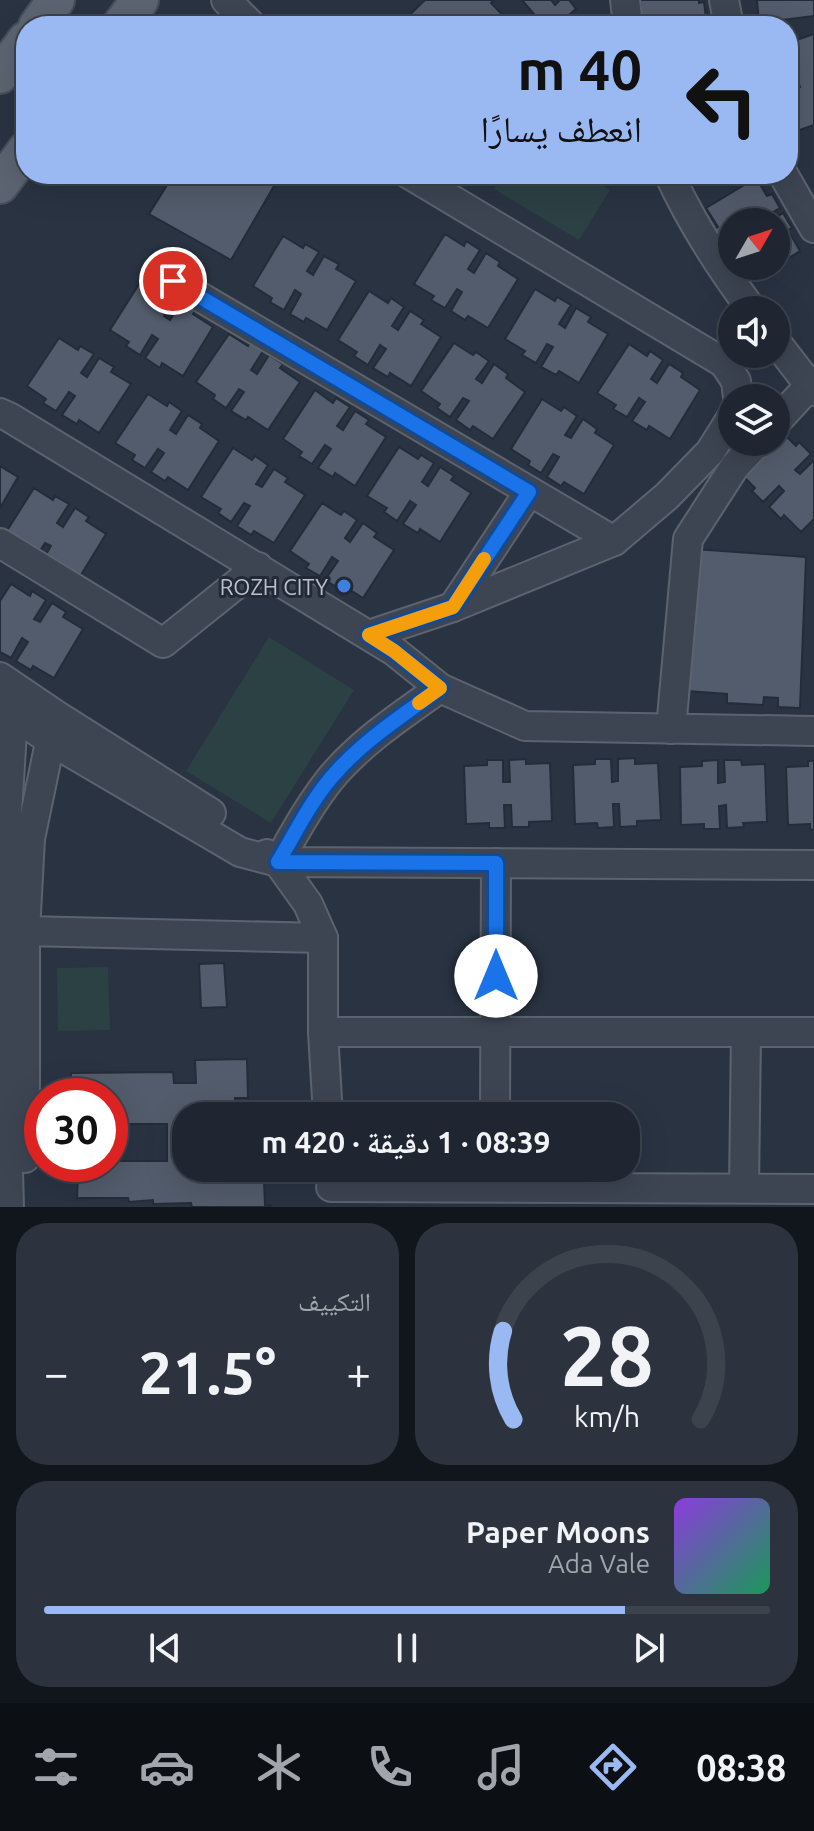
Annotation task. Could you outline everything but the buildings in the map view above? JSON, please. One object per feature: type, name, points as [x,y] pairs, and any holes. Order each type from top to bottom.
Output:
[{"type":"main road","points":[[1,72],[16,53]]},
{"type":"street","points":[[226,0],[242,16]]},
{"type":"street","points":[[426,184],[724,363],[736,384]]},
{"type":"street","points":[[674,184],[699,232],[741,296]]},
{"type":"street","points":[[789,184],[814,228]]},
{"type":"street","points":[[173,281],[614,541]]},
{"type":"street","points":[[790,359],[812,386],[790,408]]},
{"type":"street","points":[[3,413],[369,635],[440,688],[525,726],[814,731]]},
{"type":"street","points":[[369,635],[453,607],[614,541],[667,496],[710,452],[718,439]]},
{"type":"street","points":[[671,729],[688,539],[745,456]]},
{"type":"street","points":[[453,607],[529,492]]},
{"type":"street","points":[[0,543],[163,643],[258,567]]},
{"type":"street","points":[[278,862],[320,792],[347,760],[440,688]]},
{"type":"street","points":[[8,697],[240,852],[278,862],[814,865]]},
{"type":"street","points":[[8,697],[1,912],[9,1207]]},
{"type":"street","points":[[28,1207],[25,1168],[25,931],[30,839],[53,728]]},
{"type":"street","points":[[278,862],[308,904],[323,938],[327,1102]]},
{"type":"street","points":[[495,1102],[496,863]]},
{"type":"street","points":[[25,931],[323,938]]},
{"type":"street","points":[[323,1032],[814,1032]]},
{"type":"street","points":[[744,1188],[746,1032]]},
{"type":"street","points":[[331,1187],[814,1189]]},
{"type":"green space","points":[[497,184],[600,184],[610,190],[579,240],[494,189]]},
{"type":"green space","points":[[269,637],[354,690],[271,823],[186,771]]},
{"type":"green space","points":[[108,967],[110,1030],[58,1031],[57,968]]},
{"type":"slow traffic","points":[[419,703],[440,688],[369,635],[453,607],[484,559]]},
{"type":"place","name":"ROZH CITY","points":[[344,586]]},
{"type":"route","points":[[173,281],[529,492],[453,607],[369,635],[440,688],[347,760],[320,792],[278,862],[496,863],[496,976]]}]
